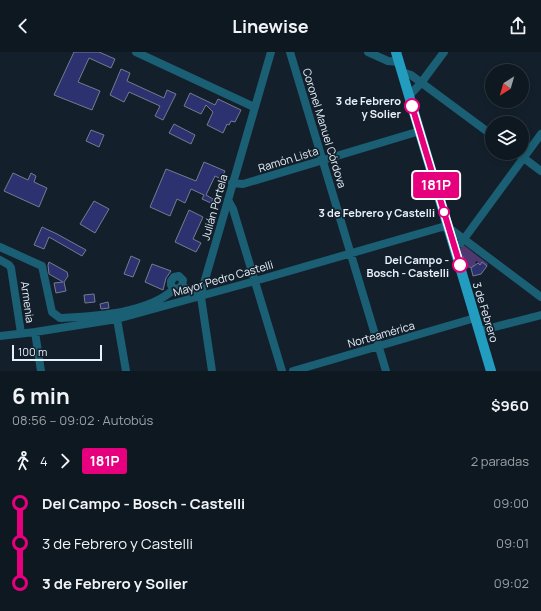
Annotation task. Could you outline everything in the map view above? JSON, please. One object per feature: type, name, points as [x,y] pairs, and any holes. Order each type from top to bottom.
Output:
[{"type":"main road","name":"3 de Febrero","points":[[399,62],[491,371]]},
{"type":"street","points":[[136,52],[254,107]]},
{"type":"street","points":[[155,60],[159,52]]},
{"type":"street","name":"Julián Portela","points":[[212,371],[201,296],[202,290],[271,52]]},
{"type":"street","name":"Coronel Manuel Córdova","points":[[290,52],[386,371]]},
{"type":"street","points":[[368,52],[388,61],[399,62],[421,83],[485,130]]},
{"type":"street","points":[[409,96],[421,83],[444,52]]},
{"type":"street","name":"Ramón Lista","points":[[232,183],[243,184],[420,131]]},
{"type":"street","points":[[529,146],[541,134]]},
{"type":"street","points":[[455,248],[464,240],[517,160]]},
{"type":"street","points":[[527,160],[541,171]]},
{"type":"street","points":[[228,200],[233,209],[282,371]]},
{"type":"street","name":"Mayor Pedro Castelli","points":[[0,336],[117,319],[255,281],[442,226],[448,228]]},
{"type":"street","points":[[448,228],[541,297]]},
{"type":"street","points":[[0,247],[42,266],[52,312],[60,318],[111,314],[147,305],[163,297],[174,289],[178,290],[184,283],[182,278],[179,276],[174,277],[170,281],[174,289]]},
{"type":"street","name":"Armenia","points":[[0,260],[9,264],[13,274],[22,333]]},
{"type":"street","points":[[182,286],[201,296]]},
{"type":"street","points":[[479,331],[541,314]]},
{"type":"street","name":"Norteamérica","points":[[292,371],[476,318]]},
{"type":"street","points":[[117,319],[126,371]]},
{"type":"street","name":"Armenia","points":[[35,332],[41,371]]},
{"type":"green space","points":[[462,246],[465,246],[488,264],[487,266],[482,262],[480,265],[477,261],[471,268],[465,268],[459,250]]},
{"type":"building","points":[[74,52],[99,52],[115,59],[111,68],[89,58],[78,82],[100,91],[92,110],[54,95]]},
{"type":"building","points":[[121,69],[130,73],[127,81],[164,98],[167,90],[176,94],[163,120],[155,116],[160,106],[129,92],[124,102],[110,95]]},
{"type":"building","points":[[190,93],[215,105],[218,99],[241,110],[235,122],[231,121],[229,125],[227,124],[223,133],[207,125],[213,112],[206,105],[201,114],[184,106]]},
{"type":"building","points":[[174,124],[195,135],[191,144],[169,133]]},
{"type":"building","points":[[91,130],[104,135],[99,147],[86,141]]},
{"type":"building","points":[[204,162],[225,171],[221,179],[215,176],[206,195],[213,199],[211,203],[202,199],[204,195],[191,189],[185,203],[177,199],[170,216],[150,207],[166,169],[196,181]]},
{"type":"building","points":[[13,173],[28,180],[31,173],[36,176],[34,182],[47,188],[39,207],[4,191]]},
{"type":"building","points":[[94,201],[109,209],[95,233],[80,224]]},
{"type":"building","points":[[189,210],[203,217],[193,239],[201,243],[196,252],[175,242]]},
{"type":"building","points":[[42,227],[86,250],[82,256],[49,237],[44,249],[34,245]]},
{"type":"building","points":[[131,256],[140,260],[133,277],[124,274]]},
{"type":"building","points":[[49,262],[67,272],[68,276],[64,282],[66,291],[56,293],[54,283],[63,282],[49,274]]},
{"type":"building","points":[[482,262],[487,266],[481,274],[473,276],[471,268],[478,263],[480,265]]},
{"type":"building","points":[[152,264],[171,271],[166,278],[163,290],[145,282]]},
{"type":"building","points":[[94,294],[95,302],[85,303],[84,295]]},
{"type":"building","points":[[108,302],[109,308],[101,309],[100,304]]},
{"type":"bus line","name":"181P","points":[[412,106],[460,265]]},
{"type":"place","name":"3 de Febrero y Solier","points":[[412,106]]},
{"type":"place","name":"3 de Febrero y Castelli","points":[[444,212]]},
{"type":"place","name":"Del Campo - Bosch - Castelli","points":[[460,265]]}]
